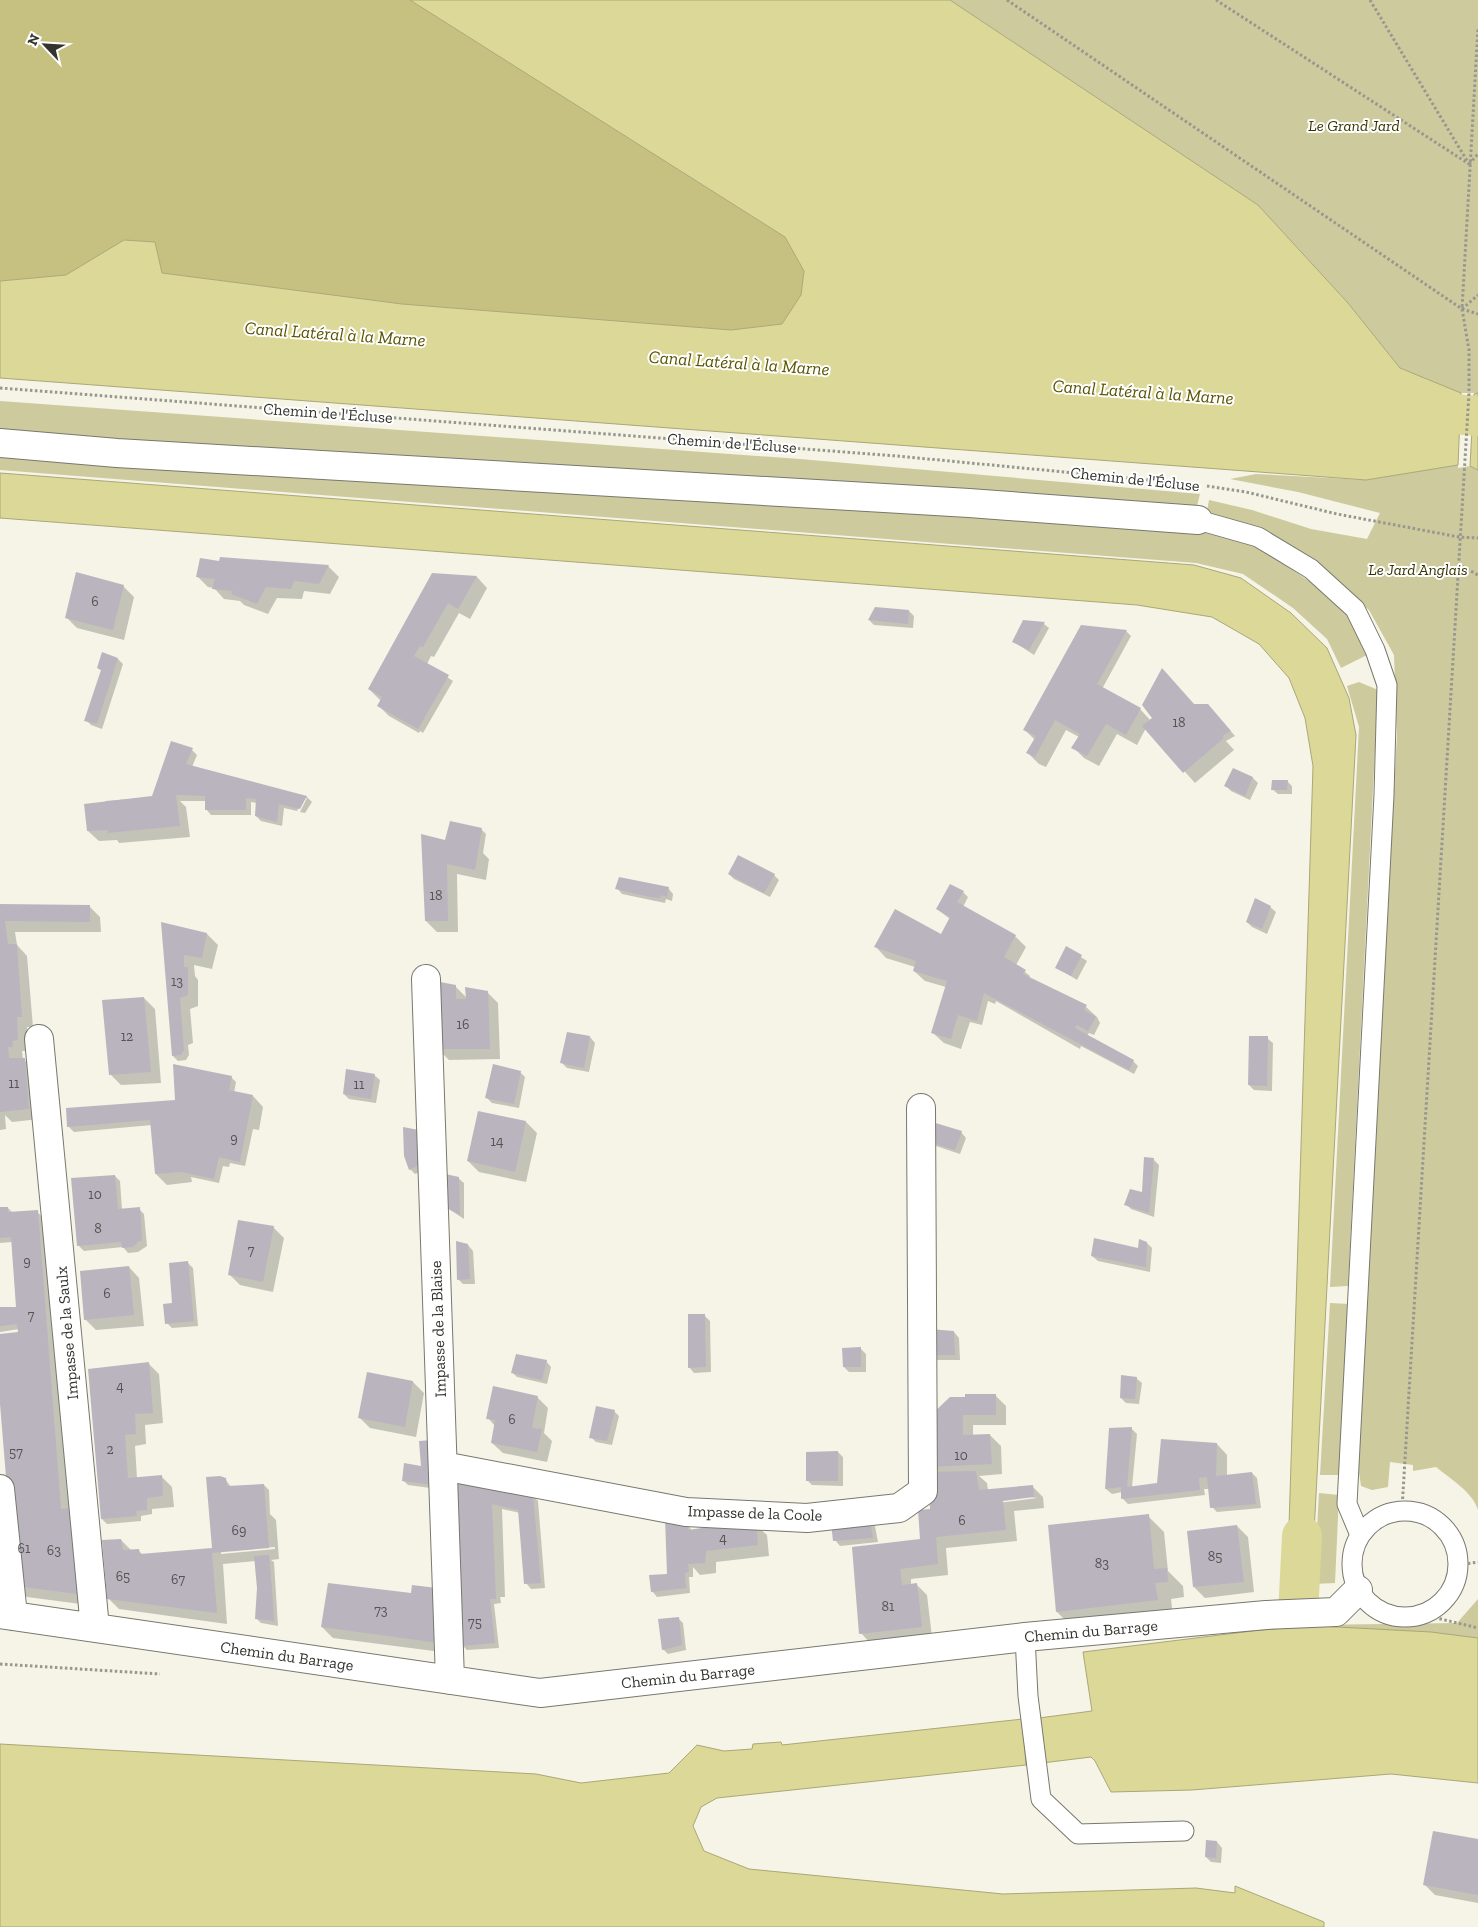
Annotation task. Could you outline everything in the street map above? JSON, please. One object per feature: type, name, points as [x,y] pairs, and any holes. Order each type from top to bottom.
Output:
[{"type":"street","points":[[0,443],[116,453],[950,502],[1198,520]]},
{"type":"street","name":"Impasse de la Blaise","points":[[426,979],[450,1680]]},
{"type":"street","name":"Impasse de la Saulx","points":[[39,1039],[95,1628]]},
{"type":"street","name":"Impasse de la Coole","points":[[443,1466],[686,1512],[807,1518],[899,1508],[922,1491],[921,1108]]},
{"type":"street","name":"Chemin du Barrage","points":[[0,1490],[6,1615],[540,1693],[1025,1637],[1266,1615],[1336,1612],[1358,1590]]},
{"type":"lane","points":[[1198,520],[1258,537],[1311,569],[1356,609],[1375,650],[1386,685],[1384,795],[1347,1504],[1360,1535]]},
{"type":"lane","points":[[1402,1509],[1423,1514],[1438,1522],[1449,1534],[1456,1549],[1458,1565],[1454,1582],[1447,1596],[1435,1608],[1420,1614],[1402,1617],[1385,1613],[1370,1604],[1358,1590],[1353,1577],[1352,1562],[1354,1548],[1360,1535],[1373,1522],[1402,1509]]},
{"type":"lane","points":[[1025,1637],[1028,1696],[1041,1799],[1078,1834],[1184,1831]]},
{"type":"path","points":[[1006,0],[1462,309],[1478,314]]},
{"type":"path","points":[[1216,0],[1469,164]]},
{"type":"path","points":[[1370,0],[1469,164]]},
{"type":"path","points":[[1402,1509],[1462,509],[1469,350],[1462,309],[1478,28]]},
{"type":"path","points":[[1469,164],[1478,154]]},
{"type":"path","points":[[1462,309],[1478,295]]},
{"type":"path","name":"Chemin de l'Écluse","points":[[0,388],[897,456],[1149,480]]},
{"type":"path","name":"Chemin de l'Écluse","points":[[1197,485],[1246,492],[1337,514],[1459,537],[1478,538]]},
{"type":"path","points":[[1458,564],[1478,575]]},
{"type":"path","points":[[1458,1565],[1478,1562]]},
{"type":"path","points":[[1420,1614],[1478,1628]]},
{"type":"green space","name":"Le Grand Jard","points":[[950,0],[1478,0],[1478,393],[1461,393],[1400,368],[1348,303],[1258,205]]},
{"type":"green space","points":[[0,401],[800,459],[1200,494],[1196,510],[0,437]]},
{"type":"green space","points":[[0,446],[1205,530],[1254,544],[1344,605],[1371,653],[1341,668],[1327,639],[1293,608],[1243,574],[1196,563],[0,470]]},
{"type":"green space","name":"Le Jard Anglais","points":[[1458,465],[1458,468],[1470,466],[1478,470],[1478,1510],[1466,1491],[1436,1467],[1413,1471],[1413,1465],[1390,1462],[1388,1487],[1372,1490],[1361,1486],[1357,1458],[1397,735],[1394,655],[1369,610],[1328,576],[1206,517],[1209,500],[1252,510],[1311,529],[1367,539],[1380,513],[1298,492],[1230,479],[1256,474],[1366,480]]},
{"type":"green space","points":[[1359,682],[1378,690],[1348,1286],[1330,1287],[1359,727],[1347,686]]},
{"type":"green space","points":[[1330,1303],[1349,1304],[1341,1475],[1320,1475]]},
{"type":"green space","points":[[1319,1493],[1339,1495],[1335,1583],[1314,1584]]},
{"type":"green space","points":[[1478,1599],[1478,1668],[1311,1625],[1457,1623]]},
{"type":"shaded area","points":[[0,0],[410,0],[785,237],[804,271],[801,295],[782,324],[731,330],[402,304],[162,273],[155,242],[124,240],[66,275],[0,281]]},
{"type":"water","points":[[410,0],[950,0],[1258,205],[1348,303],[1400,368],[1461,393],[1458,465],[1366,480],[0,378],[0,281],[66,275],[124,240],[155,242],[162,273],[402,304],[731,330],[782,324],[801,295],[804,271],[785,237]]},
{"type":"water","points":[[1478,393],[1478,470],[1470,466],[1474,394]]},
{"type":"water","points":[[0,473],[1194,565],[1241,578],[1291,613],[1327,648],[1349,698],[1356,735],[1311,1590],[1287,1590],[1313,766],[1305,718],[1289,678],[1259,644],[1212,617],[1137,605],[0,518]]},
{"type":"water","points":[[1319,1626],[1431,1632],[1478,1638],[1478,1783],[1391,1774],[1192,1790],[1111,1792],[1091,1757],[1042,1763],[1039,1718],[1092,1711],[1083,1652],[1260,1630]]},
{"type":"water","points":[[1023,1719],[1026,1765],[717,1798],[701,1807],[693,1826],[704,1851],[749,1869],[1003,1894],[1196,1888],[1235,1893],[1235,1886],[1324,1922],[1324,1927],[0,1927],[0,1744],[536,1774],[581,1783],[669,1773],[697,1745],[724,1751],[752,1749],[753,1744],[781,1742],[782,1745]]},
{"type":"building","points":[[220,557],[329,565],[319,584],[294,581],[291,589],[266,587],[257,604],[231,594],[233,591],[212,589],[215,579],[196,577],[200,558],[219,561]]},
{"type":"building","points":[[76,572],[124,585],[113,630],[65,618]]},
{"type":"building","points":[[432,573],[477,576],[458,609],[448,603],[423,647],[420,646],[414,656],[449,675],[418,729],[377,706],[382,697],[368,689]]},
{"type":"building","points":[[875,607],[909,610],[908,624],[868,620]]},
{"type":"building","points":[[1023,620],[1045,622],[1029,650],[1012,642]]},
{"type":"building","points":[[1081,625],[1127,630],[1097,684],[1141,708],[1126,735],[1106,724],[1087,756],[1071,748],[1080,734],[1055,720],[1035,757],[1026,753],[1036,736],[1023,730]]},
{"type":"building","points":[[102,652],[118,658],[97,724],[84,721],[101,670],[97,668]]},
{"type":"building","points":[[1162,668],[1194,704],[1208,704],[1231,731],[1222,736],[1224,738],[1183,773],[1142,726],[1152,718],[1142,705]]},
{"type":"building","points":[[171,741],[193,748],[186,764],[307,796],[300,809],[279,804],[277,822],[255,816],[256,799],[246,798],[246,810],[205,810],[205,796],[176,795],[180,826],[107,833],[108,830],[87,831],[84,804],[152,796]]},
{"type":"building","points":[[1233,768],[1253,777],[1245,796],[1224,786]]},
{"type":"building","points":[[1272,780],[1288,780],[1287,790],[1271,790]]},
{"type":"building","points":[[450,821],[482,828],[475,870],[447,864],[448,921],[425,921],[421,834],[445,840]]},
{"type":"building","points":[[738,855],[775,874],[764,893],[728,874]]},
{"type":"building","points":[[619,877],[669,887],[667,897],[661,895],[660,898],[650,897],[615,889]]},
{"type":"building","points":[[950,884],[964,891],[957,902],[1016,935],[1004,957],[1026,970],[1023,974],[1087,1005],[1084,1010],[1096,1017],[1088,1031],[1077,1025],[1075,1028],[1134,1060],[1129,1070],[984,993],[977,1021],[958,1015],[951,1039],[931,1033],[947,981],[913,971],[916,961],[874,947],[895,909],[941,934],[950,917],[936,909]]},
{"type":"building","points":[[1255,898],[1271,906],[1262,929],[1246,922]]},
{"type":"building","points":[[0,904],[90,905],[90,922],[5,921],[8,944],[17,944],[22,1017],[17,1017],[18,1040],[12,1041],[13,1047],[8,1047],[9,1058],[25,1058],[29,1109],[0,1112]]},
{"type":"building","points":[[161,922],[207,933],[202,958],[184,955],[184,967],[188,967],[188,995],[180,998],[184,1050],[181,1055],[172,1056]]},
{"type":"building","points":[[1066,946],[1082,955],[1071,976],[1055,968]]},
{"type":"building","points":[[435,981],[456,985],[456,999],[466,999],[465,987],[488,991],[490,1049],[437,1049]]},
{"type":"building","points":[[144,997],[151,1072],[109,1075],[102,1000]]},
{"type":"building","points":[[567,1032],[590,1036],[584,1068],[560,1063]]},
{"type":"building","points":[[1249,1036],[1268,1036],[1267,1086],[1248,1085]]},
{"type":"building","points":[[173,1064],[232,1076],[229,1090],[253,1095],[240,1162],[219,1157],[214,1179],[181,1172],[155,1174],[150,1120],[67,1127],[66,1108],[175,1100]]},
{"type":"building","points":[[493,1064],[521,1071],[514,1104],[485,1098]]},
{"type":"building","points":[[346,1069],[375,1074],[371,1099],[343,1094]]},
{"type":"building","points":[[478,1111],[526,1121],[515,1172],[467,1161]]},
{"type":"building","points":[[929,1121],[962,1131],[955,1150],[929,1142]]},
{"type":"building","points":[[403,1127],[424,1131],[424,1163],[409,1170],[404,1156]]},
{"type":"building","points":[[1144,1157],[1154,1158],[1149,1213],[1124,1205],[1130,1189],[1142,1192]]},
{"type":"building","points":[[441,1173],[459,1177],[460,1215],[441,1205]]},
{"type":"building","points":[[115,1175],[118,1209],[140,1207],[142,1241],[139,1241],[133,1247],[122,1248],[121,1242],[77,1246],[71,1178]]},
{"type":"building","points":[[0,1207],[8,1207],[8,1212],[38,1210],[61,1509],[69,1508],[77,1594],[15,1586],[0,1404],[0,1334],[18,1332],[17,1324],[0,1326],[0,1307],[16,1307],[11,1237],[0,1238]]},
{"type":"building","points":[[238,1220],[274,1226],[263,1282],[228,1275]]},
{"type":"building","points":[[1094,1238],[1138,1248],[1139,1239],[1147,1242],[1146,1267],[1091,1256]]},
{"type":"building","points":[[456,1241],[468,1244],[470,1279],[457,1280]]},
{"type":"building","points":[[188,1261],[194,1321],[165,1324],[163,1304],[172,1303],[169,1263]]},
{"type":"building","points":[[129,1266],[134,1315],[84,1320],[80,1271]]},
{"type":"building","points":[[688,1314],[705,1314],[706,1367],[688,1368]]},
{"type":"building","points":[[929,1329],[954,1331],[955,1355],[930,1355]]},
{"type":"building","points":[[861,1347],[861,1367],[843,1367],[842,1348]]},
{"type":"building","points":[[516,1354],[547,1360],[542,1380],[511,1373]]},
{"type":"building","points":[[149,1362],[153,1413],[135,1414],[136,1434],[125,1435],[128,1478],[162,1475],[163,1496],[147,1498],[147,1510],[136,1511],[137,1516],[101,1519],[88,1369]]},
{"type":"building","points":[[367,1372],[413,1381],[405,1427],[358,1418]]},
{"type":"building","points":[[1121,1375],[1137,1377],[1135,1399],[1120,1398]]},
{"type":"building","points":[[493,1386],[538,1396],[532,1428],[542,1429],[537,1452],[491,1443],[495,1420],[486,1419]]},
{"type":"building","points":[[965,1394],[996,1394],[996,1415],[963,1415],[963,1435],[990,1434],[992,1464],[930,1467],[930,1416],[950,1397],[965,1397]]},
{"type":"building","points":[[596,1406],[615,1410],[607,1441],[589,1438]]},
{"type":"building","points":[[1132,1427],[1127,1487],[1157,1483],[1161,1439],[1217,1443],[1216,1476],[1252,1472],[1256,1504],[1210,1508],[1207,1477],[1199,1478],[1200,1490],[1121,1499],[1121,1487],[1105,1489],[1109,1428]]},
{"type":"building","points":[[432,1440],[434,1485],[402,1481],[404,1463],[421,1466],[419,1441]]},
{"type":"building","points":[[838,1451],[838,1481],[806,1481],[806,1452]]},
{"type":"building","points":[[976,1471],[979,1490],[1033,1485],[1034,1497],[1003,1501],[1006,1530],[936,1537],[938,1564],[900,1569],[902,1585],[917,1583],[922,1627],[859,1634],[852,1547],[920,1539],[918,1510],[930,1509],[929,1472]]},
{"type":"building","points":[[220,1476],[226,1478],[227,1486],[264,1484],[269,1548],[212,1553],[217,1613],[107,1599],[102,1540],[121,1539],[123,1550],[139,1549],[140,1554],[212,1548],[206,1477]]},
{"type":"building","points":[[451,1481],[533,1495],[541,1583],[524,1584],[518,1510],[492,1504],[496,1599],[490,1599],[495,1643],[460,1646]]},
{"type":"building","points":[[1149,1514],[1154,1569],[1167,1568],[1168,1582],[1155,1583],[1158,1600],[1056,1612],[1048,1525]]},
{"type":"building","points":[[665,1518],[687,1522],[688,1530],[736,1523],[756,1523],[758,1545],[706,1551],[705,1563],[688,1564],[689,1572],[685,1573],[686,1588],[651,1592],[649,1575],[667,1574]]},
{"type":"building","points":[[870,1520],[873,1538],[833,1541],[831,1523]]},
{"type":"building","points":[[1237,1525],[1244,1582],[1193,1587],[1187,1531]]},
{"type":"building","points":[[269,1555],[274,1621],[255,1619],[257,1588],[254,1556]]},
{"type":"building","points":[[328,1583],[411,1593],[412,1585],[437,1588],[439,1643],[321,1627]]},
{"type":"building","points":[[679,1617],[682,1645],[662,1650],[658,1619]]},
{"type":"building","points":[[1433,1831],[1478,1839],[1478,1895],[1423,1885]]},
{"type":"building","points":[[1206,1840],[1217,1841],[1216,1858],[1205,1857]]},
{"type":"waterway","name":"Canal Latéral à la Marne","points":[[1405,410],[1478,416]]},
{"type":"waterway","points":[[1296,1655],[1302,1536]]}]
